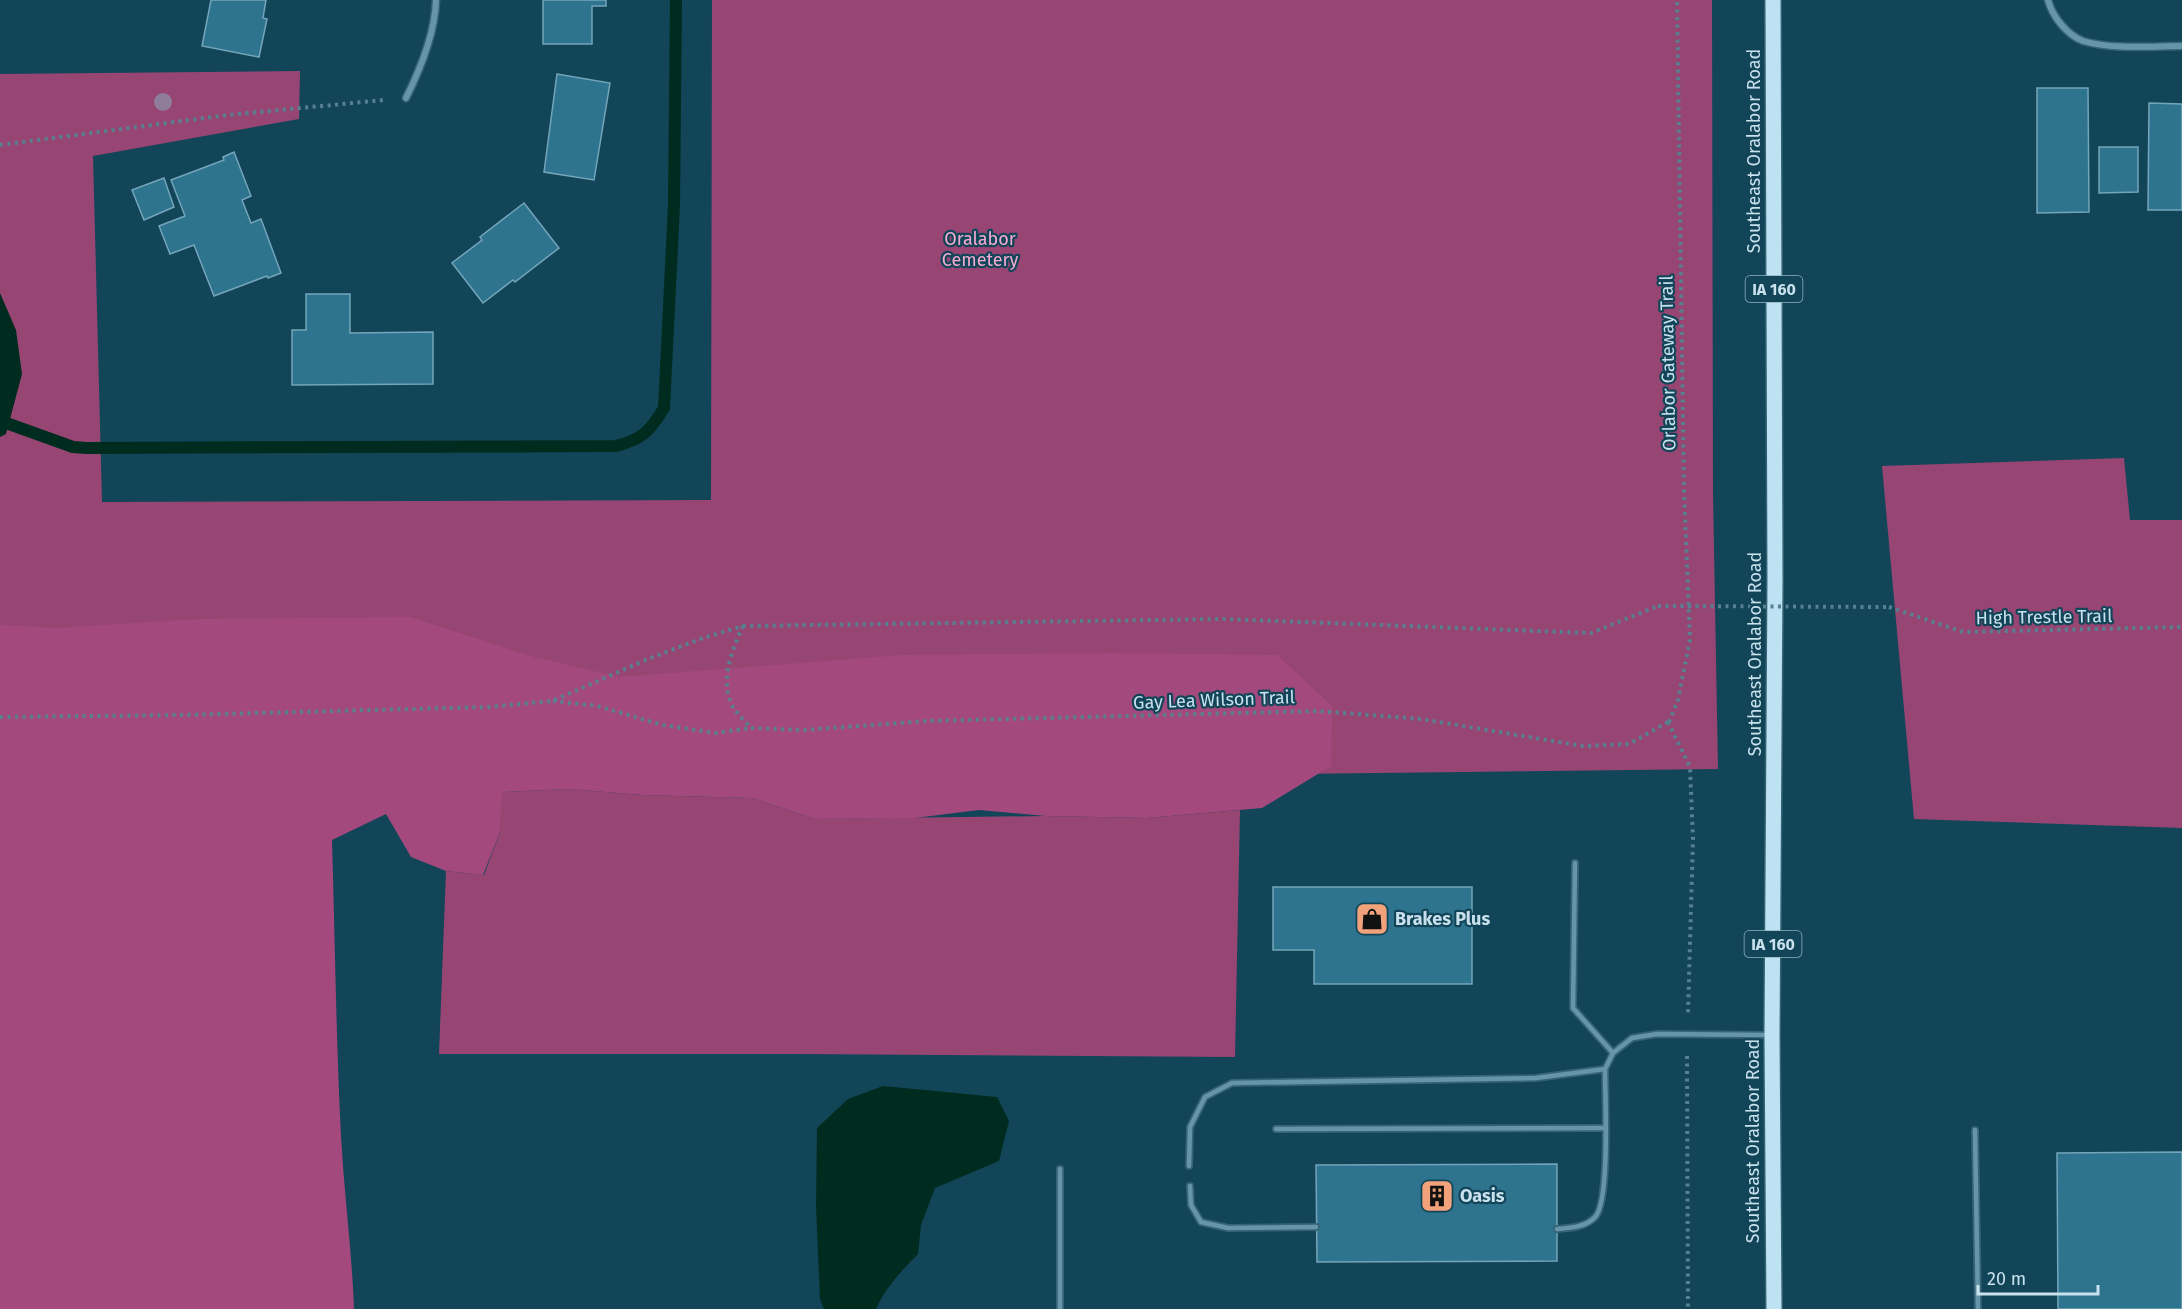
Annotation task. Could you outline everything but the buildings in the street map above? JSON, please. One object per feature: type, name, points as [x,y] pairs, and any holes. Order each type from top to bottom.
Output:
[{"type":"main road","name":"Southeast Oralabor Road","points":[[1773,0],[1774,1309]]},
{"type":"street","points":[[406,98],[420,70],[436,15],[436,0]]},
{"type":"street","points":[[2048,0],[2050,9],[2058,22],[2082,40],[2120,46],[2182,46]]},
{"type":"lane","points":[[1575,863],[1574,1008],[1613,1053]]},
{"type":"lane","points":[[1557,1229],[1582,1225],[1596,1215],[1604,1190],[1605,1068],[1613,1053],[1632,1038],[1657,1034],[1772,1035]]},
{"type":"lane","points":[[1189,1166],[1190,1127],[1204,1097],[1233,1083],[1536,1078],[1605,1068]]},
{"type":"lane","points":[[1276,1129],[1605,1128]]},
{"type":"lane","points":[[1975,1130],[1978,1309]]},
{"type":"lane","points":[[1060,1169],[1060,1309]]},
{"type":"lane","points":[[1190,1186],[1191,1205],[1201,1222],[1228,1228],[1316,1227]]},
{"type":"path","name":"Orlabor Gateway Trail","points":[[1668,722],[1678,700],[1690,640],[1684,490],[1677,0]]},
{"type":"path","points":[[0,145],[228,115],[406,98]]},
{"type":"path","name":"High Trestle Trail","points":[[743,626],[1223,619],[1591,633],[1658,606],[1889,607],[1963,632],[2182,627]]},
{"type":"path","points":[[0,717],[488,707],[552,701],[648,659],[743,626]]},
{"type":"path","points":[[743,626],[732,651],[726,681],[733,706],[751,728]]},
{"type":"path","name":"Gay Lea Wilson Trail","points":[[552,701],[597,706],[663,725],[715,733],[751,728],[804,730],[927,721],[1318,711],[1421,719],[1583,746],[1629,744],[1668,722]]},
{"type":"green space","name":"Oralabor Cemetery","points":[[712,0],[1712,0],[1713,493],[1718,769],[440,784],[0,786],[0,74],[300,71],[299,119],[93,156],[102,502],[711,500]]},
{"type":"green space","points":[[2124,458],[2130,520],[2182,520],[2182,828],[1914,819],[1882,466]]},
{"type":"green space","points":[[568,789],[642,795],[752,798],[815,819],[1046,816],[1147,818],[1240,810],[1235,1057],[439,1054],[446,871],[484,875],[500,832],[501,792]]},
{"type":"shaded area","points":[[0,293],[16,330],[22,374],[6,434],[0,437]]},
{"type":"shaded area","points":[[410,617],[537,658],[620,677],[903,655],[1110,653],[1277,655],[1332,706],[1331,766],[1262,808],[1147,818],[1046,816],[979,810],[915,818],[815,819],[752,798],[642,795],[568,789],[502,792],[500,832],[483,875],[446,871],[411,857],[386,814],[332,840],[341,1136],[354,1309],[0,1309],[0,625],[56,628],[200,619]]},
{"type":"shaded area","points":[[883,1086],[997,1097],[1009,1121],[999,1161],[935,1188],[921,1225],[918,1254],[894,1280],[876,1309],[824,1309],[820,1299],[816,1206],[817,1128],[848,1099]]},
{"type":"waterway","points":[[9,424],[73,447],[86,448],[616,446],[639,437],[650,428],[664,408],[674,205],[676,0]]},
{"type":"place","name":"Brakes Plus","points":[[1372,919]]},
{"type":"place","name":"Oasis","points":[[1437,1196]]}]
